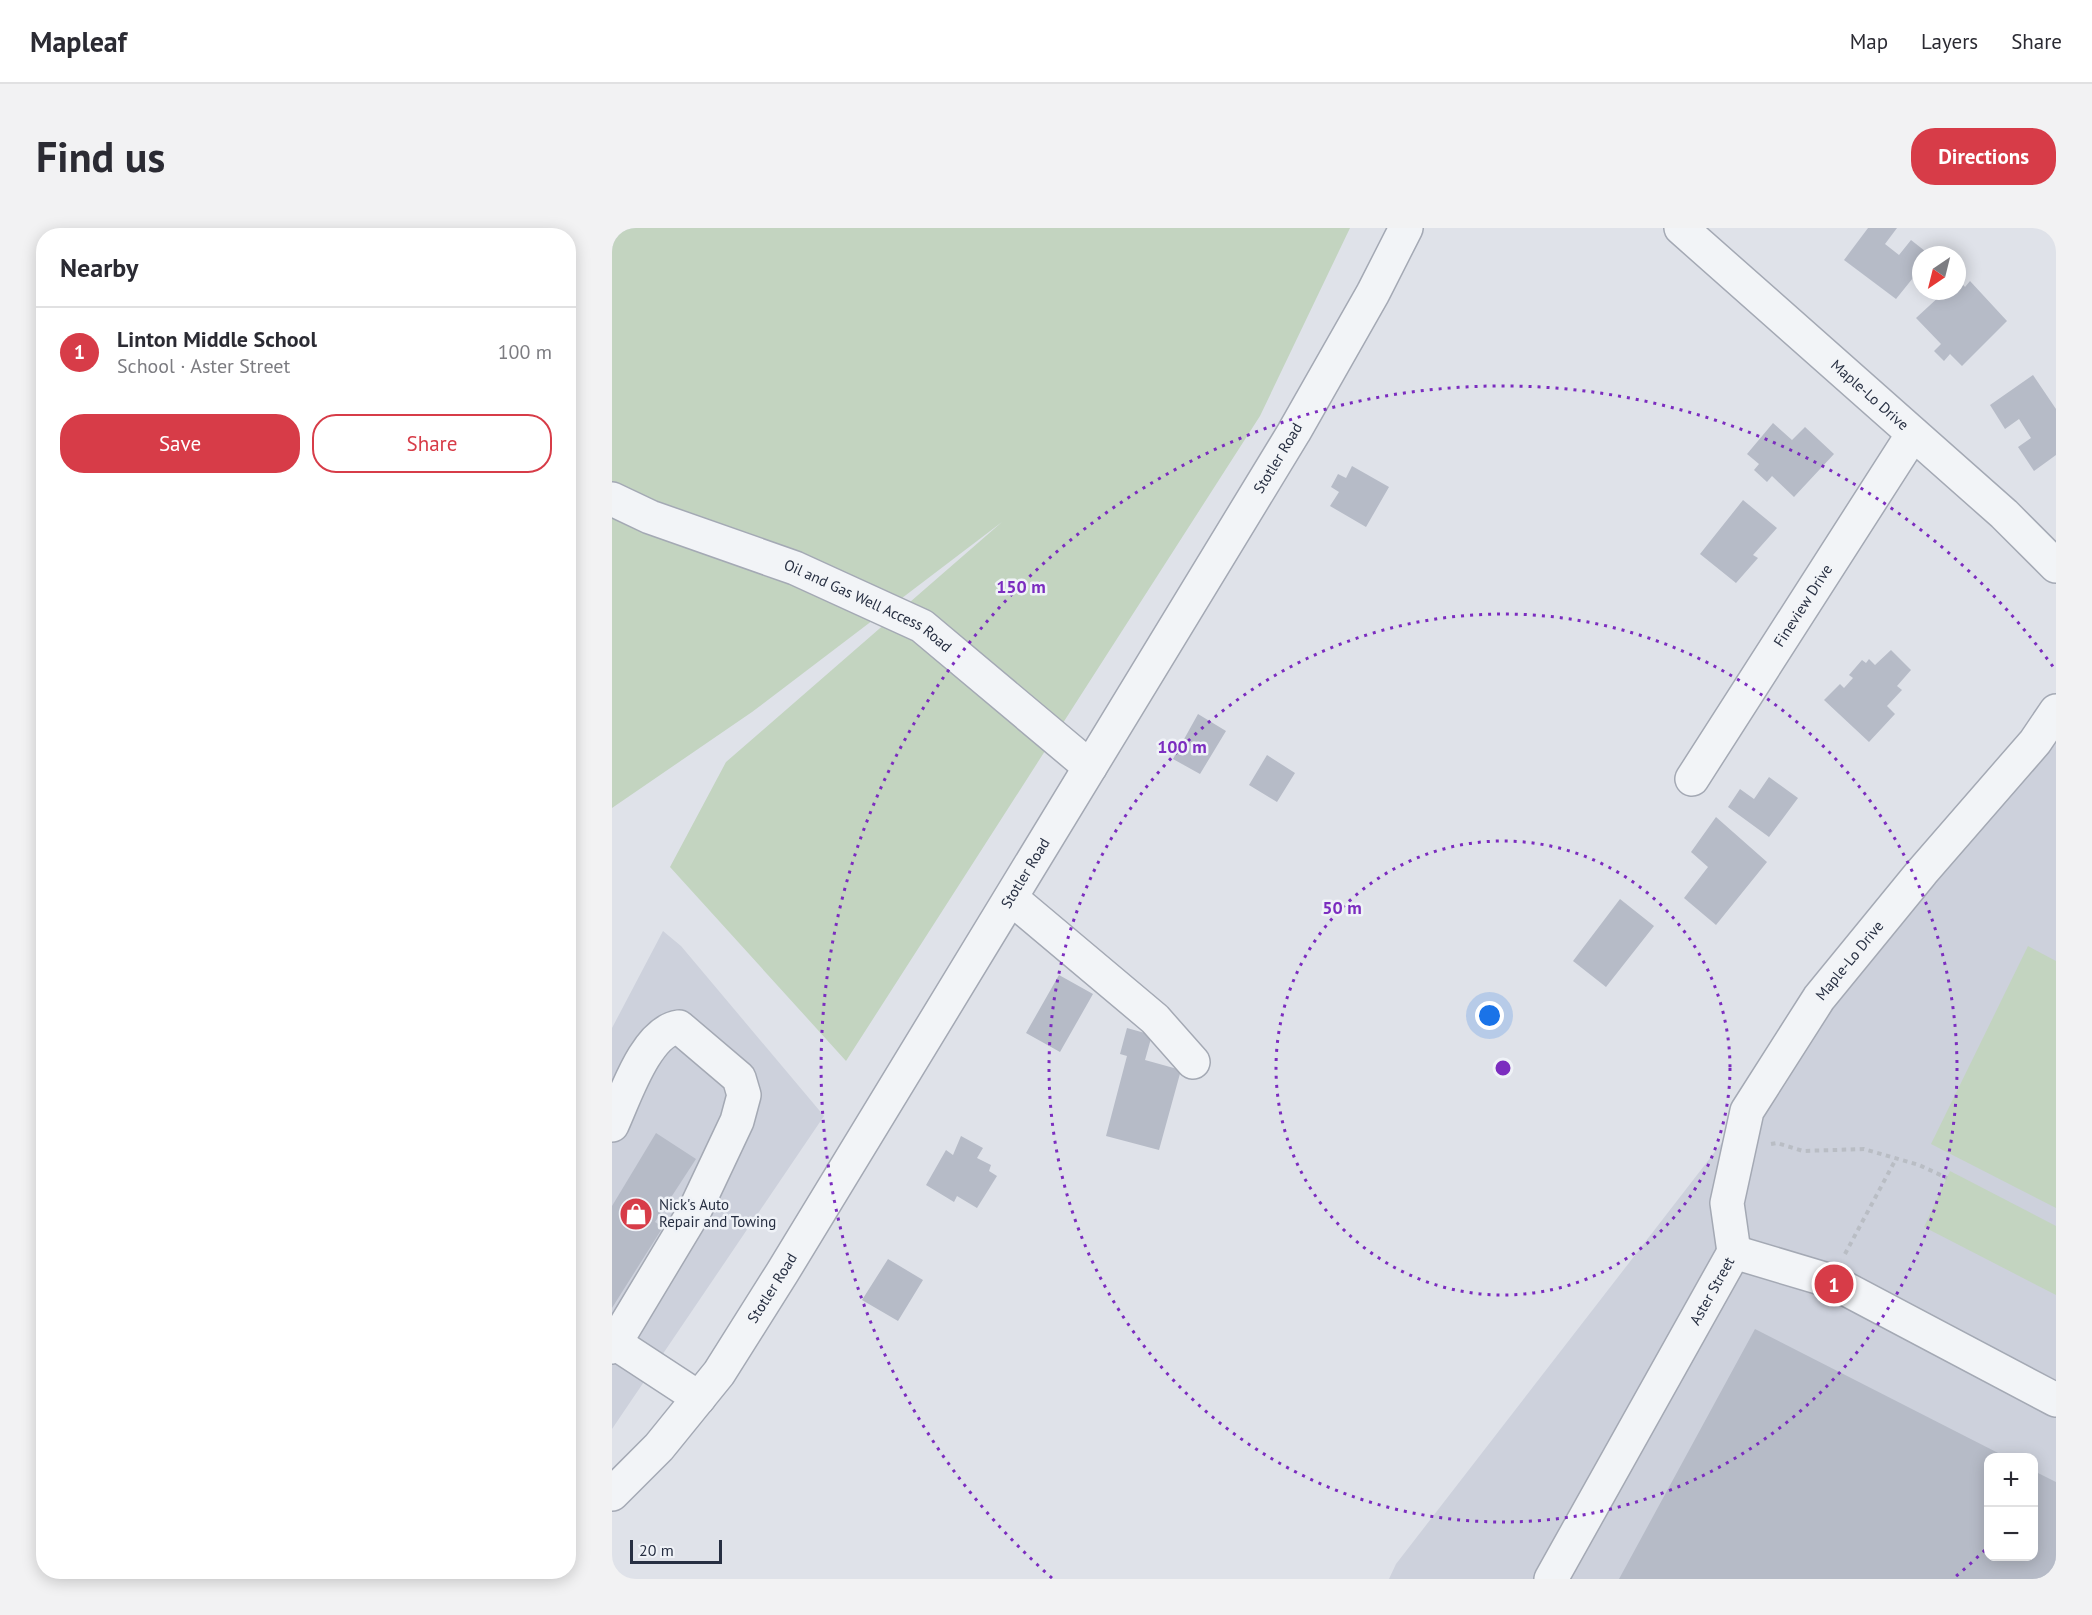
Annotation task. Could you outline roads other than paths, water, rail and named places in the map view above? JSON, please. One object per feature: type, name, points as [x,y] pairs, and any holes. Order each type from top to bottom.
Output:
[{"type":"street","name":"Stotler Road","points":[[612,1494],[659,1447],[719,1373],[782,1274],[1294,432],[1373,293],[1406,228]]},
{"type":"street","name":"Maple-Lo Drive","points":[[1681,228],[2004,514],[2056,566]]},
{"type":"street","name":"Fineview Drive","points":[[1692,778],[1913,434]]},
{"type":"street","name":"Oil and Gas Well Access Road","points":[[612,500],[650,517],[795,568],[922,626],[1090,767]]},
{"type":"street","name":"Maple-Lo Drive","points":[[1734,1252],[1727,1203],[1736,1151],[1747,1111],[1819,998],[1922,872],[2035,742],[2056,711]]},
{"type":"street","points":[[1011,898],[1155,1019],[1193,1062]]},
{"type":"street","points":[[612,1125],[652,1044],[668,1028],[679,1027],[739,1078],[744,1095],[737,1120],[695,1210],[613,1344],[699,1398]]},
{"type":"street","name":"Aster Street","points":[[1550,1578],[1734,1252],[1802,1270],[1831,1281],[2056,1400]]},
{"type":"place","name":"Nick's Auto Repair and Towing","points":[[636,1214]]},
{"type":"place","name":"Linton Middle School","points":[[1834,1284]]}]
